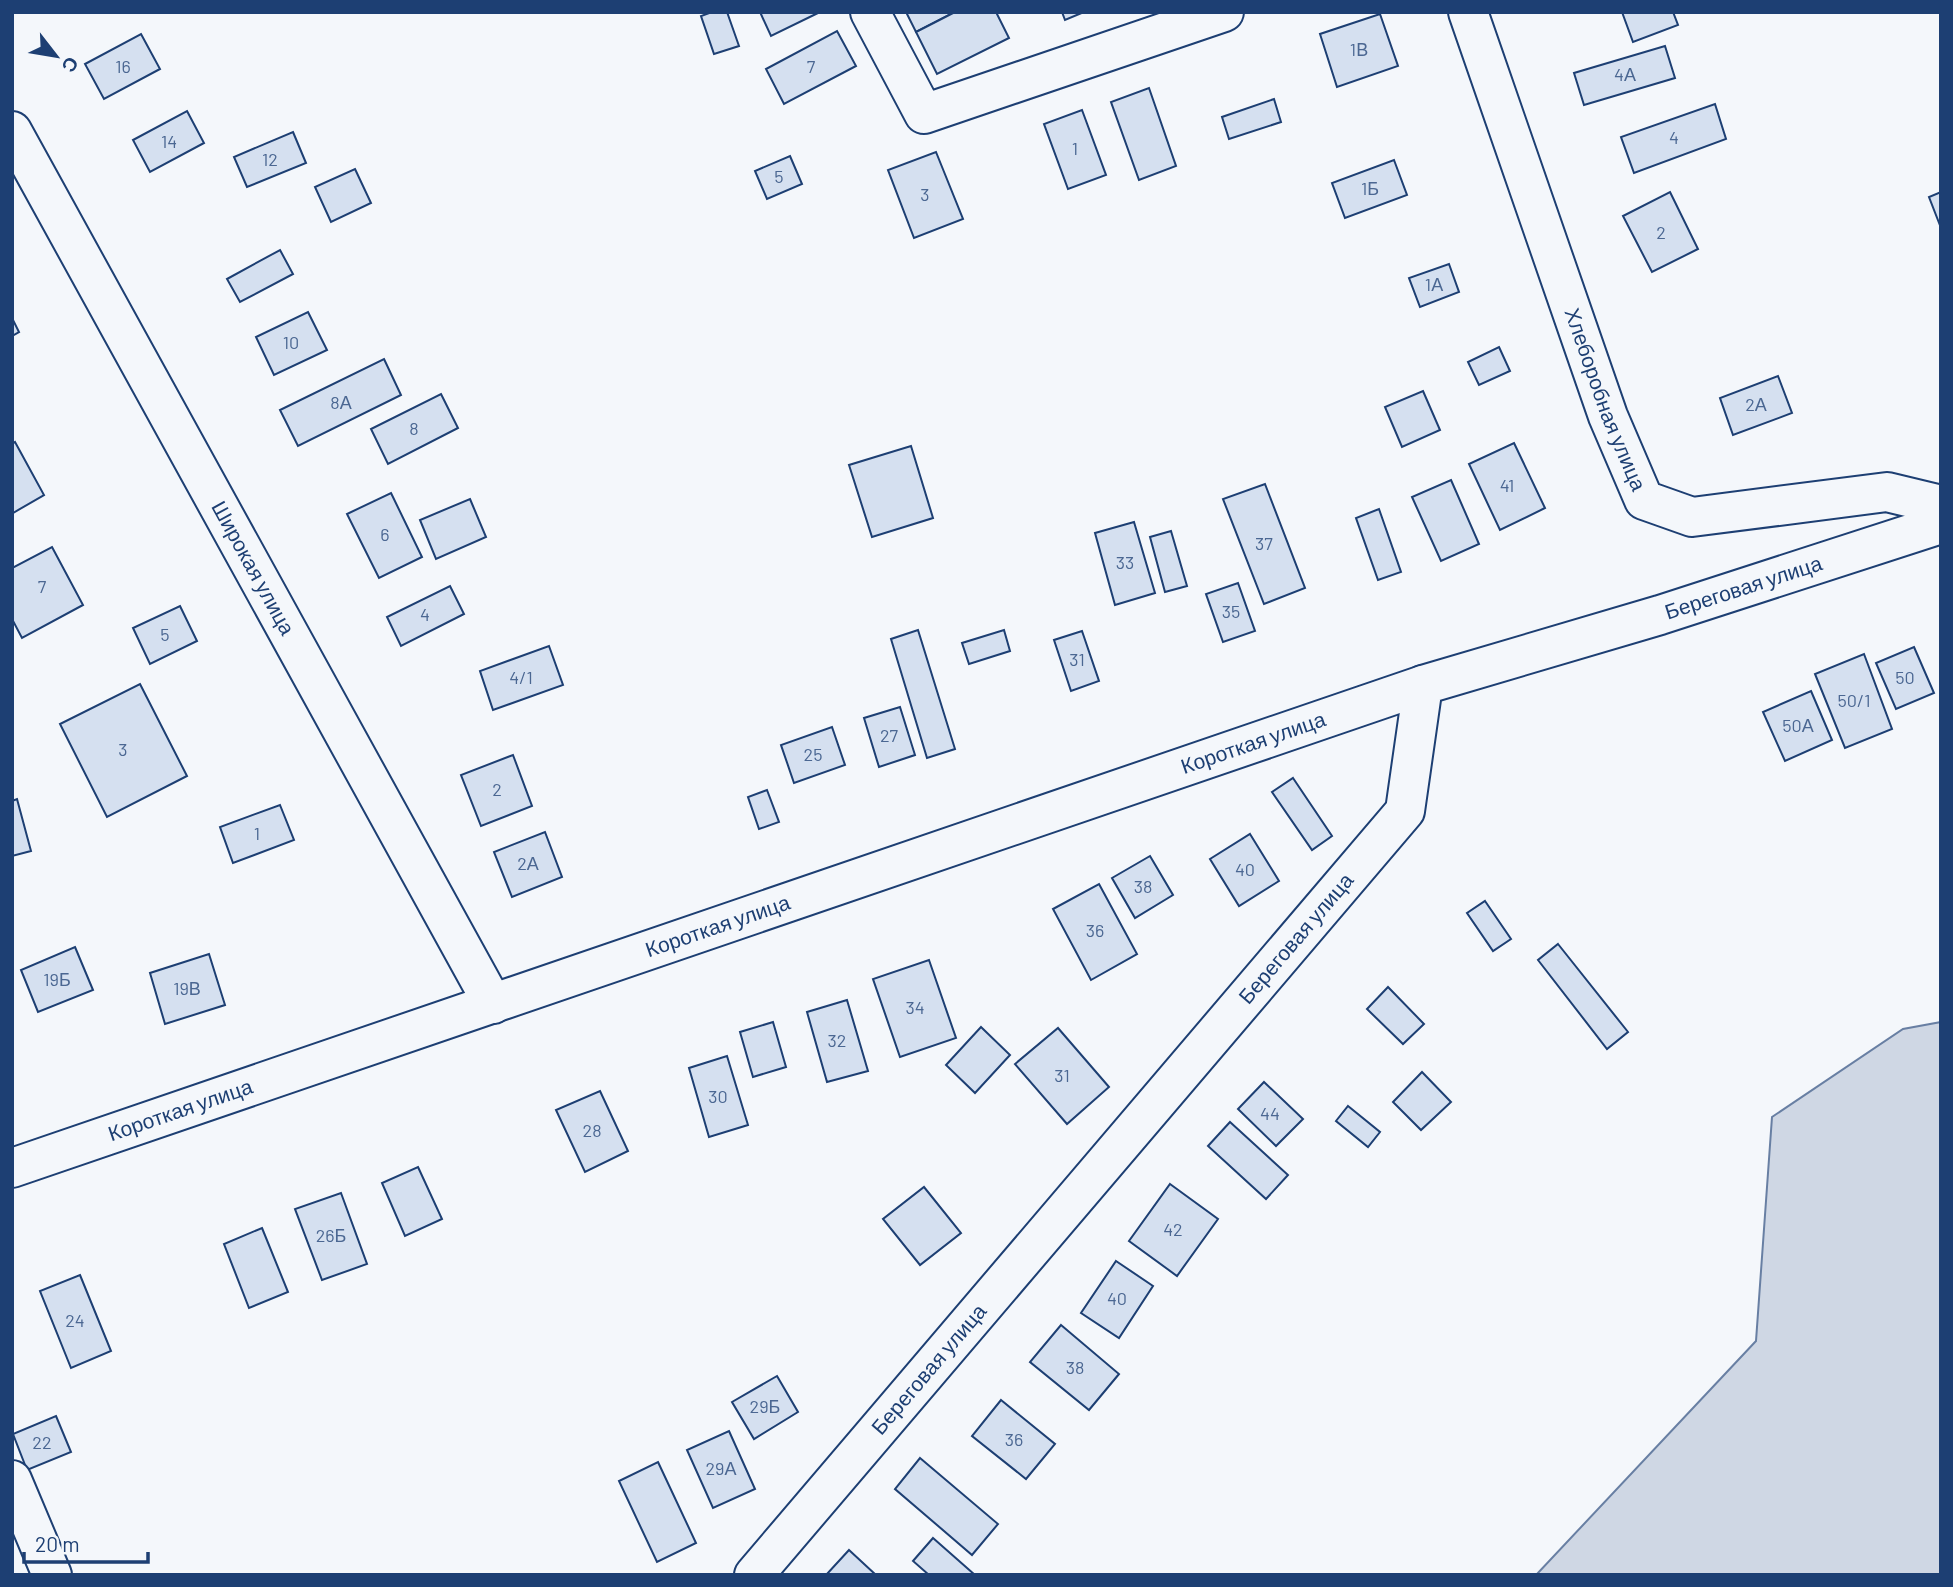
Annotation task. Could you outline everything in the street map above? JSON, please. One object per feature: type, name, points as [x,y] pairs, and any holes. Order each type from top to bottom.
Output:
[{"type":"street","points":[[870,12],[924,114],[1224,12]]},
{"type":"street","name":"Хлеборобная улица","points":[[1468,12],[1608,416],[1644,500],[1692,517],[1887,492],[1941,505]]},
{"type":"street","name":"Широкая улица","points":[[12,131],[493,1004]]},
{"type":"street","name":"Береговая улица","points":[[754,1575],[1405,811],[1423,685],[1660,615],[1941,524]]},
{"type":"street","name":"Короткая улица","points":[[20,1172],[493,1004],[1423,685]]},
{"type":"street","points":[[12,1480],[52,1575]]},
{"type":"shaded area","points":[[1941,1022],[1941,1575],[1536,1575],[1756,1341],[1772,1117],[1903,1029]]},
{"type":"building","points":[[712,12],[727,12],[739,46],[714,54],[701,16]]},
{"type":"building","points":[[760,12],[820,12],[771,36]]},
{"type":"building","points":[[906,12],[950,12],[951,14],[916,32]]},
{"type":"building","points":[[955,12],[996,12],[1009,38],[937,74],[916,32]]},
{"type":"building","points":[[1062,12],[1084,12],[1065,20]]},
{"type":"building","points":[[1622,12],[1673,12],[1678,25],[1633,42]]},
{"type":"building","points":[[1380,14],[1398,66],[1337,87],[1320,34]]},
{"type":"building","points":[[837,31],[856,66],[784,104],[766,69]]},
{"type":"building","points":[[141,34],[160,69],[104,99],[85,64]]},
{"type":"building","points":[[1665,46],[1675,78],[1584,105],[1574,73]]},
{"type":"building","points":[[1149,88],[1176,166],[1139,180],[1111,102]]},
{"type":"building","points":[[1274,99],[1281,122],[1229,139],[1222,117]]},
{"type":"building","points":[[1715,104],[1726,139],[1634,173],[1621,137]]},
{"type":"building","points":[[1082,110],[1106,175],[1068,189],[1044,124]]},
{"type":"building","points":[[187,111],[204,143],[150,172],[133,140]]},
{"type":"building","points":[[293,132],[306,163],[247,187],[234,157]]},
{"type":"building","points":[[936,152],[963,219],[914,238],[888,170]]},
{"type":"building","points":[[790,156],[802,184],[767,199],[755,171]]},
{"type":"building","points":[[1394,160],[1407,195],[1345,218],[1332,183]]},
{"type":"building","points":[[355,169],[371,203],[331,222],[315,187]]},
{"type":"building","points":[[1670,192],[1698,249],[1652,272],[1623,216]]},
{"type":"building","points":[[1941,192],[1941,228],[1929,197]]},
{"type":"building","points":[[280,250],[293,274],[240,302],[227,279]]},
{"type":"building","points":[[1449,264],[1459,292],[1420,307],[1409,278]]},
{"type":"building","points":[[308,312],[327,350],[274,375],[256,337]]},
{"type":"building","points":[[12,318],[19,332],[12,336]]},
{"type":"building","points":[[1499,347],[1510,371],[1479,385],[1468,362]]},
{"type":"building","points":[[384,359],[401,395],[298,446],[280,410]]},
{"type":"building","points":[[1778,376],[1792,413],[1733,435],[1720,398]]},
{"type":"building","points":[[1423,391],[1440,430],[1402,447],[1385,407]]},
{"type":"building","points":[[441,394],[458,428],[388,464],[371,429]]},
{"type":"building","points":[[15,442],[44,495],[13,513],[12,444]]},
{"type":"building","points":[[1514,443],[1545,508],[1500,530],[1469,464]]},
{"type":"building","points":[[911,446],[933,518],[872,537],[849,465]]},
{"type":"building","points":[[1451,480],[1479,544],[1441,561],[1412,497]]},
{"type":"building","points":[[1265,484],[1305,588],[1264,604],[1223,499]]},
{"type":"building","points":[[391,493],[422,557],[379,578],[347,514]]},
{"type":"building","points":[[470,499],[486,537],[436,559],[420,520]]},
{"type":"building","points":[[1379,509],[1401,572],[1378,580],[1356,518]]},
{"type":"building","points":[[1134,522],[1155,593],[1115,605],[1095,533]]},
{"type":"building","points":[[1171,531],[1187,586],[1165,592],[1150,537]]},
{"type":"building","points":[[52,547],[83,605],[22,638],[12,619],[12,568]]},
{"type":"building","points":[[1238,583],[1255,631],[1223,642],[1206,594]]},
{"type":"building","points":[[450,586],[464,614],[401,646],[387,617]]},
{"type":"building","points":[[180,606],[197,641],[150,664],[133,628]]},
{"type":"building","points":[[918,630],[955,749],[927,758],[891,639]]},
{"type":"building","points":[[1004,630],[1010,651],[969,664],[962,643]]},
{"type":"building","points":[[1082,631],[1099,681],[1071,691],[1054,640]]},
{"type":"building","points":[[549,646],[563,685],[493,710],[480,671]]},
{"type":"building","points":[[1914,647],[1934,693],[1896,709],[1876,663]]},
{"type":"building","points":[[1864,654],[1892,729],[1845,748],[1815,674]]},
{"type":"building","points":[[140,684],[187,776],[107,817],[60,724]]},
{"type":"building","points":[[1811,691],[1832,740],[1785,761],[1763,712]]},
{"type":"building","points":[[900,707],[915,755],[879,767],[864,718]]},
{"type":"building","points":[[832,727],[845,765],[794,783],[781,745]]},
{"type":"building","points":[[513,755],[532,806],[481,826],[461,775]]},
{"type":"building","points":[[1293,778],[1332,836],[1312,850],[1272,792]]},
{"type":"building","points":[[767,790],[779,822],[759,829],[748,797]]},
{"type":"building","points":[[17,799],[31,851],[12,856],[12,801]]},
{"type":"building","points":[[280,805],[294,840],[233,863],[220,827]]},
{"type":"building","points":[[545,832],[562,877],[512,897],[494,852]]},
{"type":"building","points":[[1250,834],[1279,881],[1239,906],[1210,859]]},
{"type":"building","points":[[1150,856],[1173,895],[1135,918],[1112,878]]},
{"type":"building","points":[[1099,884],[1137,954],[1091,980],[1053,909]]},
{"type":"building","points":[[1485,901],[1511,939],[1493,951],[1467,913]]},
{"type":"building","points":[[1558,944],[1628,1032],[1607,1049],[1538,960]]},
{"type":"building","points":[[75,947],[93,990],[38,1012],[21,970]]},
{"type":"building","points":[[209,954],[225,1005],[165,1024],[150,973]]},
{"type":"building","points":[[929,960],[956,1038],[900,1057],[873,979]]},
{"type":"building","points":[[1388,987],[1424,1024],[1403,1044],[1367,1009]]},
{"type":"building","points":[[847,1000],[868,1071],[827,1082],[807,1012]]},
{"type":"building","points":[[773,1022],[786,1067],[753,1077],[740,1032]]},
{"type":"building","points":[[981,1027],[1010,1055],[975,1093],[946,1065]]},
{"type":"building","points":[[1058,1028],[1109,1087],[1067,1124],[1015,1064]]},
{"type":"building","points":[[727,1056],[748,1125],[709,1137],[689,1068]]},
{"type":"building","points":[[1422,1072],[1451,1102],[1421,1130],[1393,1102]]},
{"type":"building","points":[[1264,1082],[1303,1119],[1276,1146],[1238,1109]]},
{"type":"building","points":[[600,1091],[628,1151],[585,1172],[556,1110]]},
{"type":"building","points":[[1348,1106],[1380,1132],[1368,1147],[1336,1121]]},
{"type":"building","points":[[1230,1122],[1288,1175],[1266,1199],[1208,1146]]},
{"type":"building","points":[[418,1167],[442,1219],[405,1236],[382,1183]]},
{"type":"building","points":[[1170,1184],[1218,1219],[1177,1276],[1129,1241]]},
{"type":"building","points":[[924,1187],[961,1233],[920,1265],[883,1219]]},
{"type":"building","points":[[341,1193],[367,1264],[322,1280],[295,1209]]},
{"type":"building","points":[[262,1228],[288,1292],[249,1308],[224,1244]]},
{"type":"building","points":[[1116,1261],[1153,1286],[1119,1338],[1081,1313]]},
{"type":"building","points":[[80,1275],[111,1351],[71,1368],[40,1291]]},
{"type":"building","points":[[1061,1325],[1119,1374],[1089,1410],[1030,1362]]},
{"type":"building","points":[[777,1376],[798,1412],[754,1439],[732,1402]]},
{"type":"building","points":[[1001,1400],[1055,1444],[1026,1479],[972,1436]]},
{"type":"building","points":[[56,1416],[71,1452],[27,1470],[13,1434]]},
{"type":"building","points":[[729,1431],[755,1489],[713,1508],[687,1450]]},
{"type":"building","points":[[920,1458],[998,1524],[972,1555],[895,1489]]},
{"type":"building","points":[[658,1462],[696,1543],[657,1562],[619,1481]]},
{"type":"building","points":[[933,1538],[975,1575],[929,1575],[913,1561]]},
{"type":"building","points":[[849,1550],[876,1575],[826,1575]]}]
